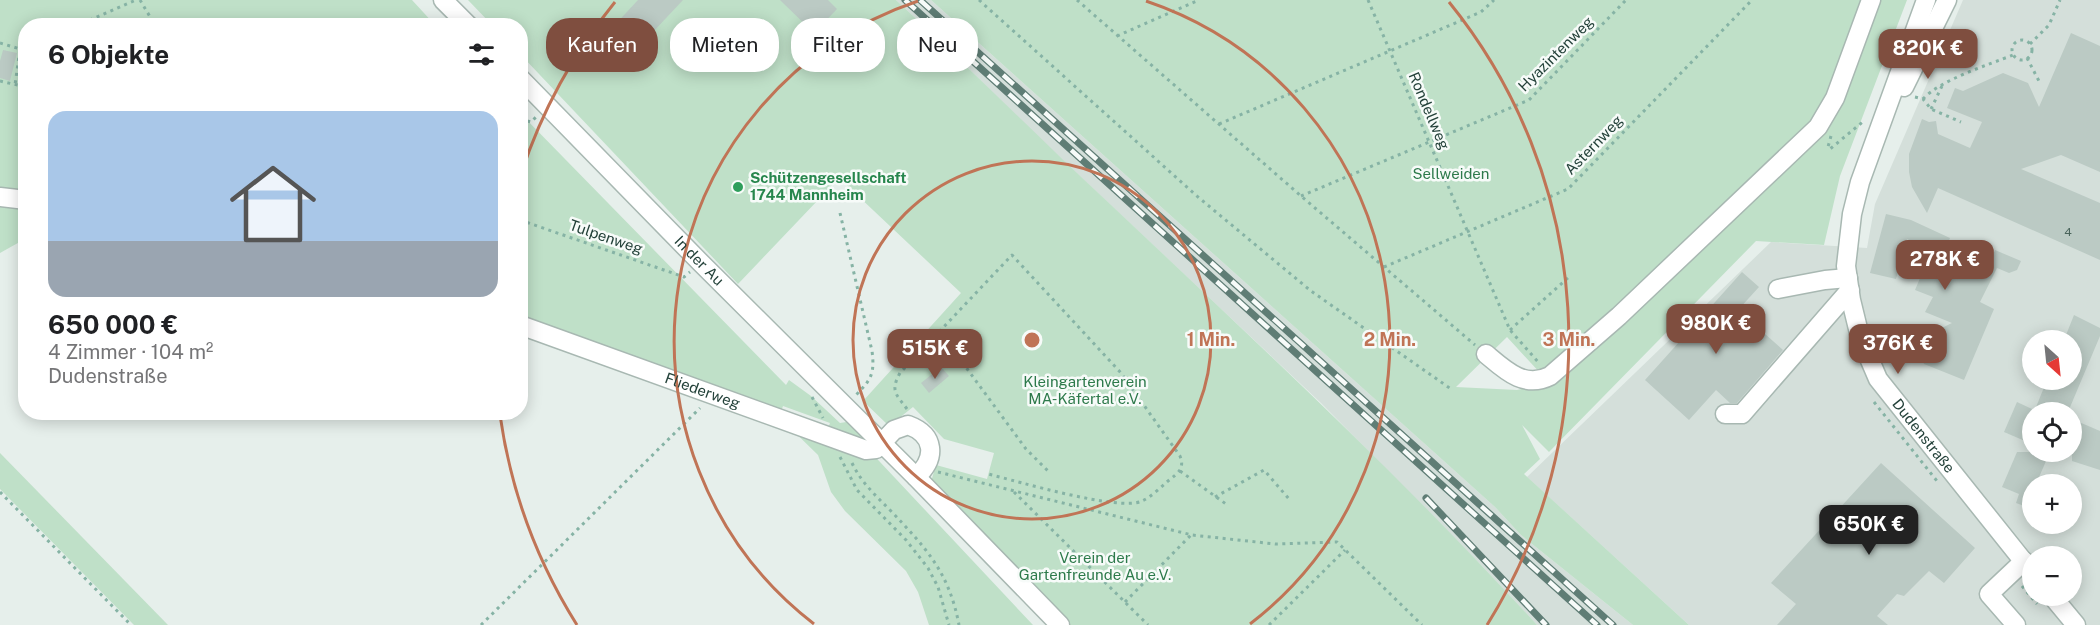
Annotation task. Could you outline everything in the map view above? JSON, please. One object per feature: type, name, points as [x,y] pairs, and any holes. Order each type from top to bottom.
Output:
[{"type":"street","points":[[443,0],[461,18]]},
{"type":"street","points":[[1486,354],[1505,370],[1525,381],[1542,380],[1550,376],[1619,316],[1818,127],[1835,98],[1871,0]]},
{"type":"street","name":"Dudenstraße","points":[[1926,0],[1869,135],[1852,214],[1846,266],[1849,284],[1860,337],[1878,379],[2022,568]]},
{"type":"street","name":"Dudenstraße","points":[[1869,135],[1902,93],[1947,0]]},
{"type":"street","name":"In der Au","points":[[528,86],[881,444],[921,473],[1060,625]]},
{"type":"street","points":[[0,197],[18,199]]},
{"type":"street","points":[[1725,414],[1742,414],[1849,284],[1826,280],[1778,289]]},
{"type":"street","name":"Fliederweg","points":[[528,327],[866,450],[876,449],[881,444]]},
{"type":"street","points":[[881,444],[894,430],[908,425],[920,429],[929,442],[930,458],[921,473]]},
{"type":"street","points":[[2016,625],[1989,594],[2022,570]]},
{"type":"street","points":[[2051,606],[2076,625]]},
{"type":"path","points":[[94,18],[136,0]]},
{"type":"path","points":[[141,0],[150,18]]},
{"type":"path","points":[[979,0],[1198,197],[1311,291],[1451,389]]},
{"type":"path","points":[[1077,0],[1486,354]]},
{"type":"path","points":[[1117,36],[1199,0]]},
{"type":"path","name":"Rondellweg","points":[[1368,0],[1510,330],[1550,376]]},
{"type":"path","points":[[1219,124],[1481,12],[1494,0]]},
{"type":"path","name":"Hyazintenweg","points":[[1301,196],[1529,100],[1626,0]]},
{"type":"path","name":"Asternweg","points":[[1384,267],[1568,189],[1752,0]]},
{"type":"path","points":[[2030,44],[2049,25],[2060,0]]},
{"type":"path","points":[[2024,39],[2030,44],[2032,52],[2027,58],[2018,59],[2013,55],[2012,47],[2016,41],[2024,39]]},
{"type":"path","points":[[0,43],[18,48]]},
{"type":"path","points":[[1923,99],[1930,91],[1943,84],[2013,55]]},
{"type":"path","points":[[2027,58],[2040,83]]},
{"type":"path","points":[[15,85],[18,63]]},
{"type":"path","points":[[0,81],[18,86]]},
{"type":"path","points":[[1932,109],[1943,84]]},
{"type":"path","points":[[1902,93],[1923,99],[1932,109],[1961,122]]},
{"type":"path","points":[[1833,125],[1828,147],[1830,149],[1866,118],[1869,135]]},
{"type":"path","points":[[840,213],[872,351],[874,369],[867,385],[845,407]]},
{"type":"path","name":"Tulpenweg","points":[[528,223],[684,277]]},
{"type":"path","points":[[908,425],[908,411],[895,392],[894,383],[900,373],[1012,255],[1121,373],[1180,456],[1182,463],[1180,471],[1142,501],[1113,504],[988,474]]},
{"type":"path","points":[[1510,330],[1571,275]]},
{"type":"path","points":[[940,332],[1026,449],[1048,471]]},
{"type":"path","points":[[481,625],[714,394]]},
{"type":"path","points":[[1870,396],[1939,484]]},
{"type":"path","points":[[837,439],[847,473],[857,490],[906,540],[928,568],[938,587],[949,625]]},
{"type":"path","points":[[837,439],[865,485],[922,543],[938,566],[947,582],[959,625]]},
{"type":"path","points":[[1215,497],[1264,470],[1289,499]]},
{"type":"path","points":[[1180,471],[1226,504]]},
{"type":"path","points":[[921,473],[1012,491],[1192,535],[1275,544],[1337,542],[1422,625]]},
{"type":"path","points":[[1012,491],[1148,625]]},
{"type":"path","points":[[0,492],[131,625]]},
{"type":"path","points":[[1125,602],[1192,535]]},
{"type":"path","points":[[1269,625],[1345,549]]},
{"type":"shaded area","points":[[896,0],[931,0],[951,18],[915,18]]},
{"type":"shaded area","points":[[1963,0],[2100,0],[2100,625],[1689,625],[1527,477],[1771,242],[1867,248],[1875,204]]},
{"type":"shaded area","points":[[978,42],[1495,507],[1521,535],[1633,625],[1537,625],[1321,403],[972,72],[978,72]]},
{"type":"green space","points":[[0,0],[412,0],[429,18],[18,18],[18,191],[0,190]]},
{"type":"green space","points":[[468,0],[896,0],[915,18],[897,18],[897,72],[972,72],[1327,410],[1434,516],[1537,625],[1070,625],[930,485],[936,465],[987,479],[994,453],[944,439],[913,407],[889,426],[863,401],[961,293],[839,178],[738,284],[528,62],[528,18],[485,18]]},
{"type":"green space","name":"Sellweiden","points":[[931,0],[1866,0],[1830,93],[1813,123],[1747,191],[1542,375],[1507,337],[1456,387],[1517,390],[1554,382],[1812,140],[1877,0],[1907,0],[1840,176],[1824,245],[1756,241],[1549,452],[1522,425],[1540,459],[1524,474],[1689,625],[1633,625],[1521,535],[1495,507],[978,42],[978,18],[951,18]]},
{"type":"green space","points":[[528,121],[786,385],[789,380],[811,396],[840,423],[853,421],[871,439],[865,446],[1033,625],[929,625],[918,592],[906,571],[845,511],[831,492],[818,455],[775,413],[528,322]],"holes":[[[783,406],[830,423],[827,431],[780,414]]]},
{"type":"green space","points":[[0,203],[18,204],[18,243],[0,253]]},
{"type":"green space","points":[[0,453],[168,625],[134,625],[0,489]]},
{"type":"building","points":[[638,0],[683,0],[658,27],[658,18],[621,18]]},
{"type":"building","points":[[780,0],[828,0],[837,9],[828,18],[799,18]]},
{"type":"building","points":[[2071,33],[2100,46],[2100,172],[2061,155],[2021,169],[2100,203],[2100,260],[1938,188],[1927,213],[1912,187],[1909,172],[1909,154],[1922,119],[1929,122],[1936,121],[1938,134],[1970,148],[1982,122],[1947,108],[1955,88],[1963,91],[2003,73],[2028,83],[2039,107]]},
{"type":"building","points":[[3,50],[17,53],[10,81],[0,78],[0,61]]},
{"type":"building","points":[[1886,214],[1911,220],[1950,238],[1948,243],[1971,253],[1972,249],[1992,257],[1995,250],[2021,261],[2017,270],[2009,273],[1997,268],[1980,302],[1994,309],[1964,380],[1924,364],[1913,342],[1952,323],[1925,312],[1933,297],[1915,290],[1932,250],[1907,239],[1896,279],[1870,273]]},
{"type":"building","points":[[1742,272],[1759,287],[1738,310],[1783,350],[1737,403],[1730,403],[1716,390],[1689,420],[1645,380]]},
{"type":"building","points":[[2074,315],[2100,328],[2100,336],[2082,379],[2082,330],[2068,330]]},
{"type":"building","points":[[941,367],[949,376],[929,393],[921,383]]},
{"type":"building","points":[[2043,390],[2077,390],[2072,402],[2038,402]]},
{"type":"building","points":[[2017,402],[2022,404],[2022,440],[2004,432]]},
{"type":"building","points":[[2082,423],[2100,431],[2100,470],[2075,462],[2082,462]]},
{"type":"building","points":[[2017,452],[2022,452],[2022,462],[2046,462],[2040,474],[2022,474],[2022,505],[2016,503],[2019,494],[2002,487]]},
{"type":"building","points":[[1881,463],[1975,548],[1944,583],[1929,571],[1904,596],[1897,594],[1877,616],[1888,625],[1777,625],[1796,604],[1771,583]]},
{"type":"railway","points":[[905,0],[1597,625]]},
{"type":"railway","points":[[920,0],[1613,625]]},
{"type":"railway","points":[[1426,498],[1546,625]]},
{"type":"place","name":"Schützengesellschaft 1744 Mannheim","points":[[738,187]]},
{"type":"park label","name":"Kleingartenverein MA-Käfertal e.V.","points":[[1085,390]]},
{"type":"park label","name":"Verein der Gartenfreunde Au e.V.","points":[[1095,566]]}]
